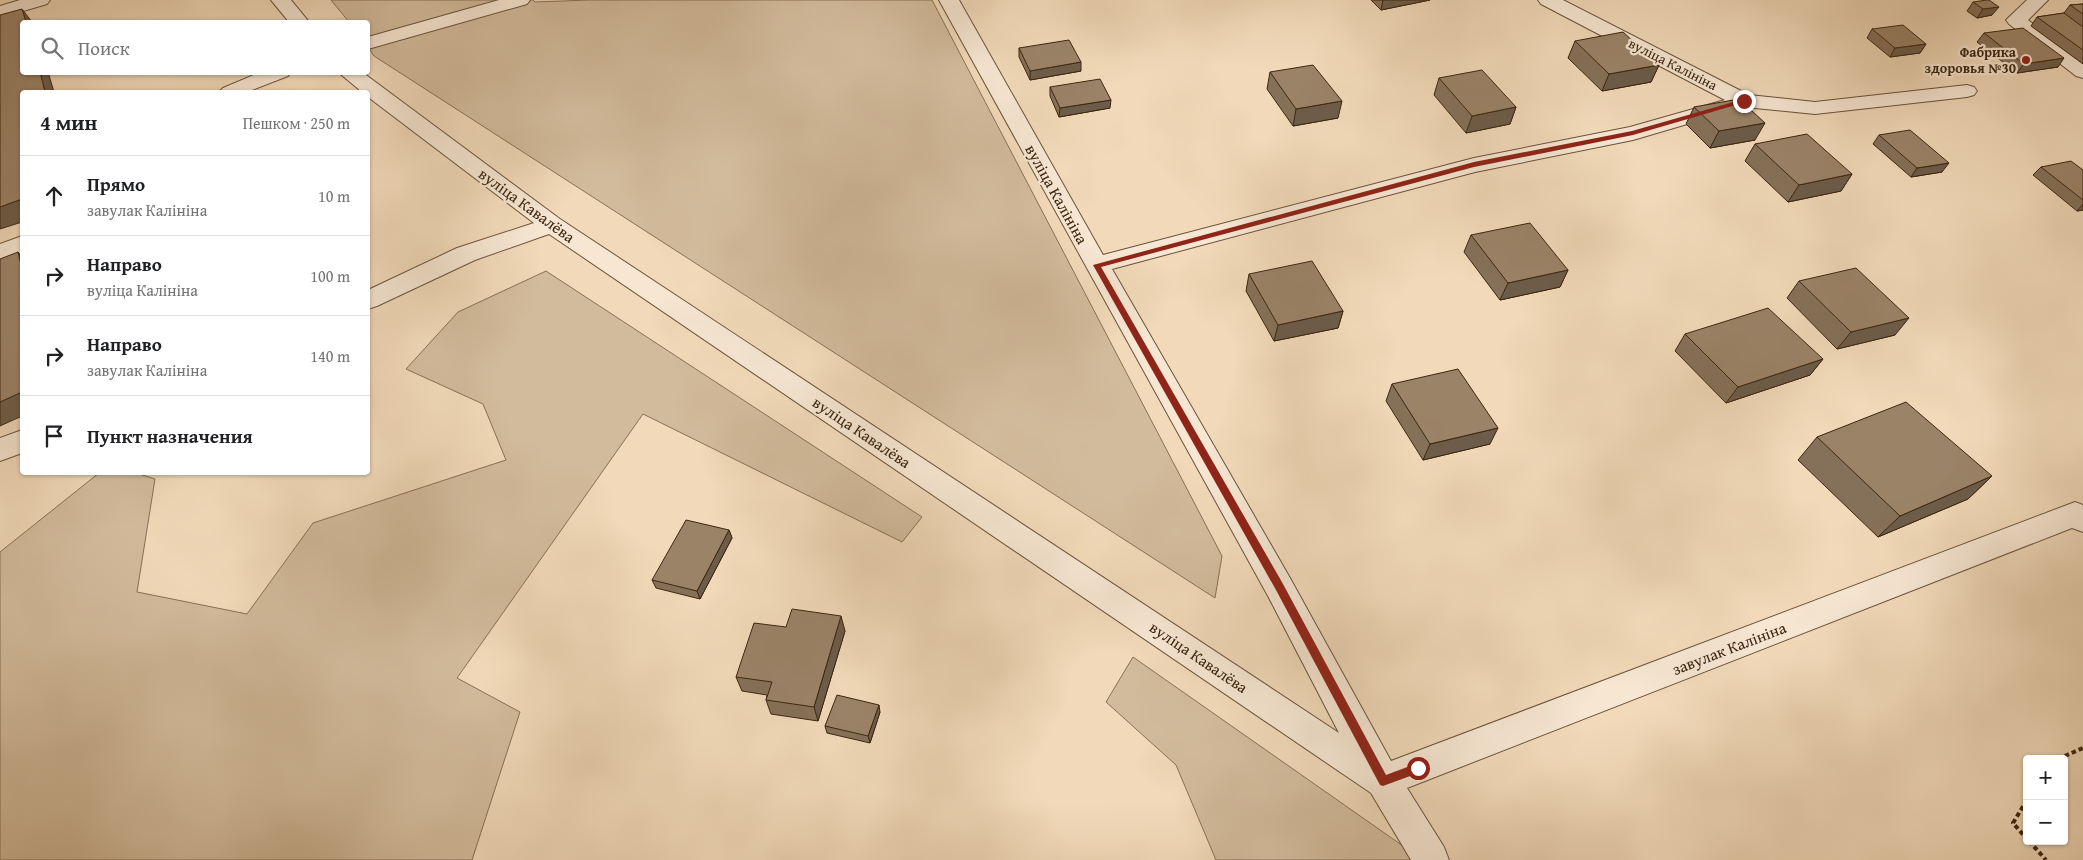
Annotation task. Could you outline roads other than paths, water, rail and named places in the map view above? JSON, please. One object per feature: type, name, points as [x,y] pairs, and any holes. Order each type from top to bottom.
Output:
[{"type":"street","points":[[0,12],[40,0]]},
{"type":"street","points":[[281,0],[297,20]]},
{"type":"street","points":[[370,42],[520,0]]},
{"type":"street","name":"вуліца Калініна","points":[[950,0],[1096,265],[1279,587],[1383,781],[1432,860]]},
{"type":"street","name":"вуліца Калініна","points":[[1548,0],[1744,101]]},
{"type":"street","points":[[2041,8],[2016,20],[2083,72]]},
{"type":"street","points":[[235,90],[273,75]]},
{"type":"street","name":"вуліца Кавалёва","points":[[352,75],[552,225],[1383,781]]},
{"type":"street","points":[[1096,265],[1474,164],[1633,133],[1744,101],[1814,108],[1967,91]]},
{"type":"street","points":[[370,299],[466,254],[552,225]]},
{"type":"street","points":[[0,253],[20,245]]},
{"type":"street","points":[[0,450],[20,442]]},
{"type":"street","name":"завулак Калініна","points":[[1383,781],[2079,517]]},
{"type":"place","name":"Фабрика здоровья №30","points":[[2026,60]]}]
